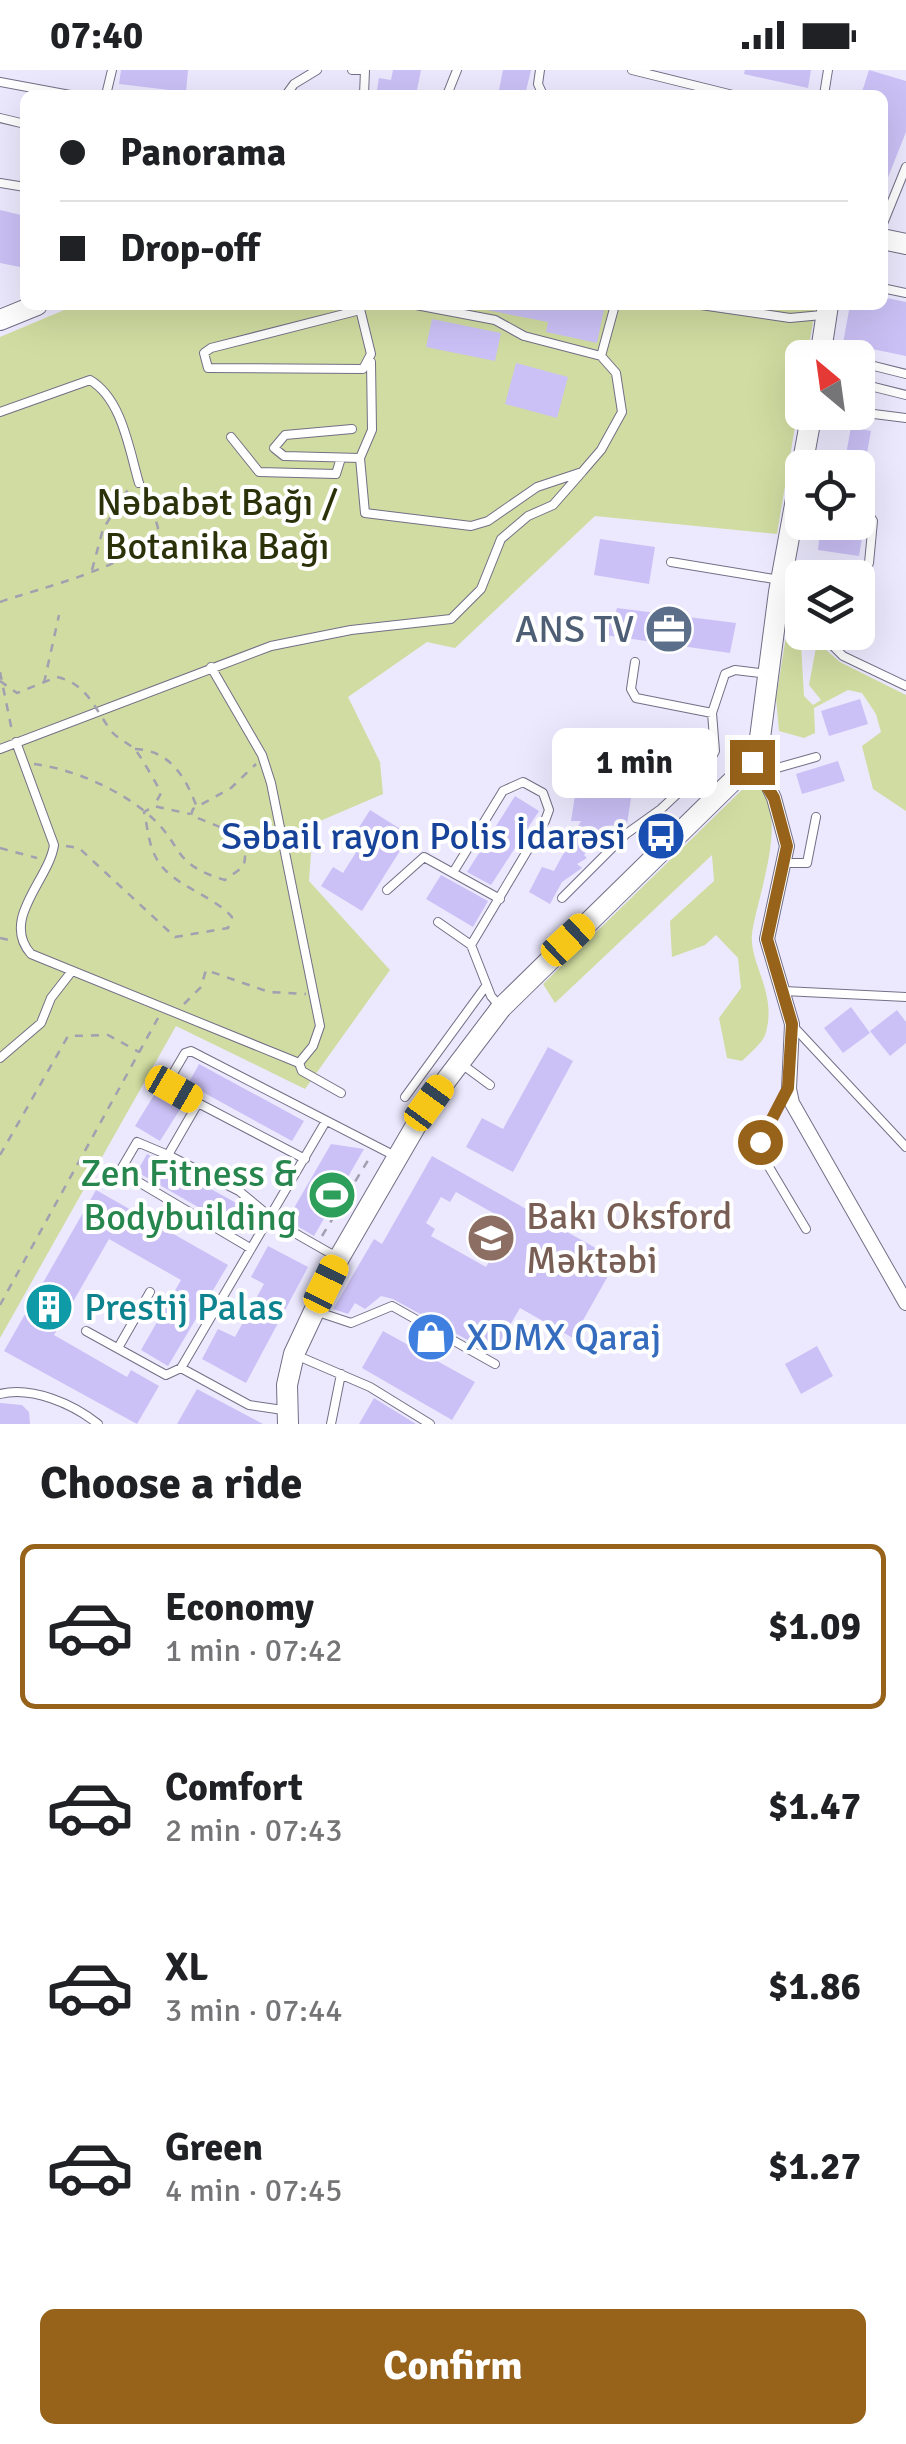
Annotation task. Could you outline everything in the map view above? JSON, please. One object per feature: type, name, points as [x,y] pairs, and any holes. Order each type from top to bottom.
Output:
[{"type":"street","points":[[0,320],[25,310]]},
{"type":"street","points":[[823,340],[827,310]]},
{"type":"street","points":[[789,540],[757,767],[784,831],[784,863],[767,924],[768,954],[784,991],[792,1024],[788,1088],[800,1122],[906,1302]]},
{"type":"street","points":[[288,1418],[287,1384],[294,1354],[339,1258],[396,1156],[459,1063],[501,1008],[757,767]]},
{"type":"lane","points":[[290,90],[317,70]]},
{"type":"lane","points":[[352,70],[366,70],[364,90]]},
{"type":"lane","points":[[632,70],[713,90]]},
{"type":"lane","points":[[0,82],[43,90]]},
{"type":"lane","points":[[888,211],[906,167]]},
{"type":"lane","points":[[353,310],[204,352],[208,368],[344,372],[362,369],[371,362]]},
{"type":"lane","points":[[360,310],[371,362],[372,430],[360,458],[365,513],[471,526],[488,521],[537,487],[582,472]]},
{"type":"lane","points":[[0,749],[286,642],[451,619],[481,588],[501,539],[528,516],[553,504],[601,450],[622,412],[616,372],[601,356],[524,336],[494,320],[442,310]]},
{"type":"lane","points":[[601,356],[614,310]]},
{"type":"lane","points":[[735,310],[790,318],[827,310]]},
{"type":"lane","points":[[875,366],[906,374]]},
{"type":"lane","points":[[0,412],[90,380],[101,387],[121,422],[139,482]]},
{"type":"lane","points":[[875,387],[906,395]]},
{"type":"lane","points":[[875,414],[906,418]]},
{"type":"lane","points":[[352,430],[284,434],[276,442],[276,452],[284,456],[360,458]]},
{"type":"lane","points":[[231,436],[238,452],[259,472],[336,474],[341,458]]},
{"type":"lane","points":[[671,562],[785,590]]},
{"type":"lane","points":[[837,650],[906,686]]},
{"type":"lane","points":[[635,662],[630,689],[636,698],[712,713]]},
{"type":"lane","points":[[212,667],[262,755],[315,994],[320,1026],[313,1046],[299,1063]]},
{"type":"lane","points":[[562,898],[626,834],[707,766],[715,751],[712,713],[724,674],[735,670],[768,674]]},
{"type":"lane","points":[[16,742],[54,845],[27,894],[18,927],[20,942],[32,954],[299,1063],[302,1071],[341,1093]]},
{"type":"lane","points":[[757,767],[816,757]]},
{"type":"lane","points":[[580,772],[680,792]]},
{"type":"lane","points":[[454,871],[503,791],[523,782],[538,788],[548,804],[546,820],[470,945]]},
{"type":"lane","points":[[784,863],[808,863],[816,817]]},
{"type":"lane","points":[[387,890],[424,857],[500,898]]},
{"type":"lane","points":[[438,922],[470,945],[486,986],[501,1008]]},
{"type":"lane","points":[[0,1058],[41,1023],[52,998],[72,971]]},
{"type":"lane","points":[[404,1097],[486,986]]},
{"type":"lane","points":[[784,991],[906,997]]},
{"type":"lane","points":[[792,1024],[906,1147]]},
{"type":"lane","points":[[304,1160],[198,1103],[168,1082],[185,1053],[191,1052],[396,1156]]},
{"type":"lane","points":[[459,1063],[490,1085]]},
{"type":"lane","points":[[788,1088],[757,1147],[806,1229]]},
{"type":"lane","points":[[168,1155],[198,1103]]},
{"type":"lane","points":[[86,1331],[166,1374],[181,1368],[326,1121]]},
{"type":"lane","points":[[250,1248],[120,1171],[136,1142],[239,1192],[270,1217],[339,1258]]},
{"type":"lane","points":[[118,1348],[150,1292]]},
{"type":"lane","points":[[314,1311],[351,1323],[392,1306],[495,1364]]},
{"type":"lane","points":[[294,1354],[341,1374],[430,1424]]},
{"type":"lane","points":[[181,1368],[249,1404],[288,1418]]},
{"type":"lane","points":[[331,1424],[341,1374]]},
{"type":"lane","points":[[0,1394],[28,1392],[51,1398],[98,1424]]},
{"type":"path","points":[[0,602],[92,570],[152,540],[158,528],[150,494],[139,482],[114,507],[92,570]]},
{"type":"path","points":[[44,683],[59,615]]},
{"type":"path","points":[[0,672],[16,742]]},
{"type":"path","points":[[2,683],[17,693],[64,678],[87,694],[115,736],[136,749],[162,755],[177,768],[196,806]]},
{"type":"path","points":[[136,749],[161,793],[154,806],[144,812]]},
{"type":"path","points":[[192,815],[196,806],[231,788],[262,755]]},
{"type":"path","points":[[22,762],[74,773],[144,812],[186,864],[224,880],[238,874],[246,860],[233,832],[192,815],[154,806]]},
{"type":"path","points":[[54,845],[80,848],[175,937],[228,928],[232,917],[223,906],[160,864],[144,812]]},
{"type":"path","points":[[0,848],[46,864]]},
{"type":"path","points":[[0,938],[20,942]]},
{"type":"path","points":[[177,1013],[200,987],[206,970],[269,992],[315,994]]},
{"type":"path","points":[[0,1305],[164,1008]]},
{"type":"path","points":[[0,1155],[68,1036],[108,1035],[140,1052]]},
{"type":"path","points":[[316,1245],[376,1146]]},
{"type":"green space","name":"Nəbabət Bağı / Botanika Bağı","points":[[64,310],[815,310],[810,340],[785,340],[785,430],[794,430],[791,450],[785,450],[785,486],[777,534],[595,516],[455,648],[427,642],[348,697],[380,762],[383,794],[313,824],[309,881],[390,970],[305,1089],[176,1026],[0,1338],[0,337]]},
{"type":"green space","points":[[785,643],[785,650],[801,650],[804,696],[813,705],[821,700],[809,685],[816,650],[826,650],[840,662],[906,695],[906,811],[873,789],[862,746],[881,732],[876,714],[862,693],[848,690],[814,708],[815,733],[804,738],[779,731],[776,698]]},
{"type":"green space","points":[[751,781],[764,793],[772,831],[752,934],[768,1004],[766,1032],[760,1043],[742,1061],[727,1058],[719,1018],[741,988],[738,958],[716,935],[705,945],[672,957],[670,921],[714,881],[712,855],[555,1003],[543,984]]},
{"type":"building","points":[[121,70],[188,70],[186,90],[119,84]]},
{"type":"building","points":[[393,70],[421,70],[417,90],[377,90],[379,78],[391,80]]},
{"type":"building","points":[[503,70],[531,70],[526,90],[499,90]]},
{"type":"building","points":[[745,70],[811,70],[808,88],[744,74]]},
{"type":"building","points":[[869,70],[906,81],[906,132],[888,177],[888,90],[863,90]]},
{"type":"building","points":[[0,210],[20,215],[20,267],[0,263]]},
{"type":"building","points":[[888,298],[906,302],[906,356],[875,350],[875,340],[844,340],[849,310],[888,310]]},
{"type":"building","points":[[487,310],[604,310],[597,343],[546,332],[548,322]]},
{"type":"building","points":[[432,319],[501,333],[495,361],[426,347]]},
{"type":"building","points":[[516,363],[568,377],[557,418],[505,404]]},
{"type":"building","points":[[850,430],[871,431],[868,450],[847,450]]},
{"type":"building","points":[[600,539],[655,547],[649,584],[594,575]]},
{"type":"building","points":[[819,540],[862,540],[859,556],[818,550]]},
{"type":"building","name":"ANS TV","points":[[617,608],[736,623],[730,653],[604,635],[605,623],[613,623]]},
{"type":"building","points":[[860,699],[868,724],[829,736],[821,711]]},
{"type":"building","points":[[838,761],[845,781],[802,794],[796,774]]},
{"type":"building","points":[[576,789],[631,798],[627,824],[606,826],[584,855],[587,858],[577,864],[582,868],[562,882],[550,904],[529,892],[542,867],[554,871],[581,821],[571,821]]},
{"type":"building","points":[[515,796],[539,811],[491,885],[467,872]]},
{"type":"building","points":[[370,810],[410,835],[362,911],[321,886],[333,867],[343,873],[367,835],[358,829]]},
{"type":"building","points":[[441,875],[488,901],[473,927],[426,899]]},
{"type":"building","points":[[851,1007],[870,1033],[843,1053],[824,1028]]},
{"type":"building","points":[[897,1010],[906,1022],[906,1043],[890,1056],[870,1031]]},
{"type":"building","points":[[548,1047],[573,1061],[513,1172],[466,1147],[482,1118],[503,1129]]},
{"type":"building","points":[[199,1064],[304,1121],[292,1141],[188,1084]]},
{"type":"building","points":[[159,1087],[184,1103],[160,1141],[135,1126]]},
{"type":"building","points":[[331,1144],[364,1149],[314,1236],[287,1220]]},
{"type":"building","points":[[147,1154],[251,1211],[240,1231],[137,1172]]},
{"type":"building","name":"Bakı Oksford Məktəbi","points":[[432,1156],[617,1260],[573,1338],[520,1308],[493,1354],[393,1299],[381,1296],[365,1309],[355,1303],[348,1314],[333,1309],[374,1239],[382,1244]],"holes":[[[456,1192],[511,1223],[486,1267],[431,1236],[435,1229],[426,1223],[441,1197],[450,1202]]]},
{"type":"building","name":"Prestij Palas","points":[[96,1190],[228,1265],[168,1366],[141,1350],[181,1280],[109,1239],[54,1335],[127,1377],[131,1370],[159,1386],[137,1424],[4,1351]]},
{"type":"building","points":[[268,1246],[308,1267],[246,1383],[202,1359],[218,1329],[235,1337],[264,1284],[251,1277]]},
{"type":"building","points":[[383,1331],[475,1382],[452,1420],[362,1368]]},
{"type":"building","points":[[817,1346],[833,1376],[801,1394],[785,1364]]},
{"type":"building","points":[[197,1389],[263,1424],[177,1424]]},
{"type":"building","points":[[374,1398],[416,1424],[359,1424]]},
{"type":"building","points":[[0,1403],[22,1405],[29,1412],[30,1424],[0,1424]]},
{"type":"place","name":"ANS TV","points":[[669,629]]},
{"type":"place","name":"Səbail rayon Polis İdarəsi","points":[[661,836]]},
{"type":"place","name":"Zen Fitness & Bodybuilding","points":[[332,1195]]},
{"type":"place","name":"Bakı Oksford Məktəbi","points":[[491,1238]]},
{"type":"place","name":"Prestij Palas","points":[[49,1307]]},
{"type":"place","name":"XDMX Qaraj","points":[[431,1337]]},
{"type":"route","points":[[752,762],[762,772],[774,798],[787,846],[767,924],[767,939],[768,954],[784,991],[792,1024],[788,1088],[760,1142]]}]
